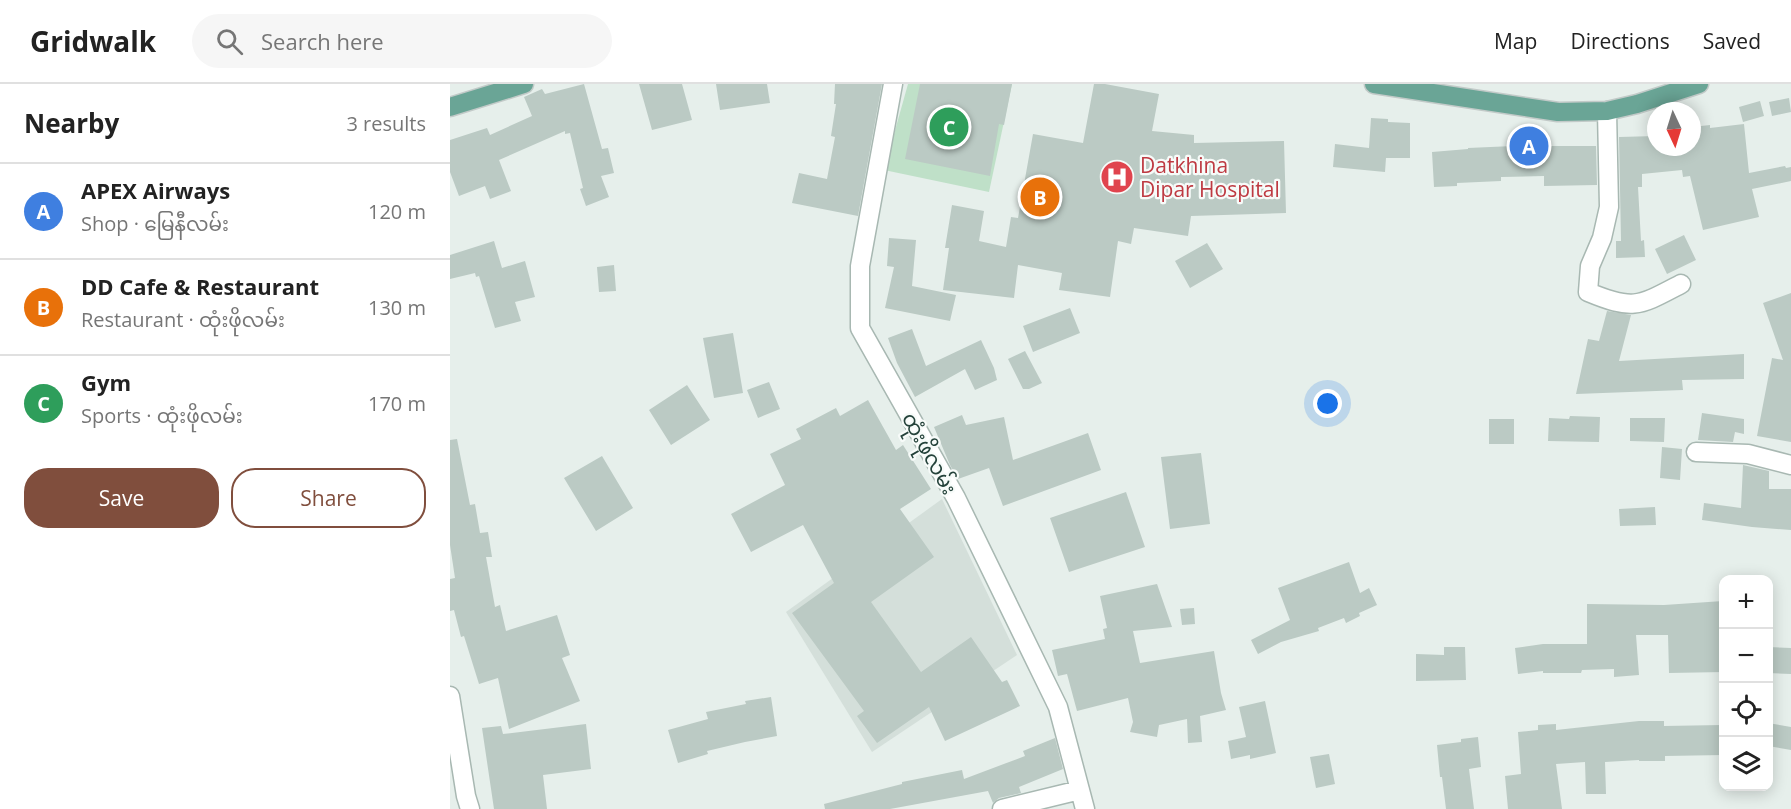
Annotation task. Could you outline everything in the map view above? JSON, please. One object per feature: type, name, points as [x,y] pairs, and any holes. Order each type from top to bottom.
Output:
[{"type":"main road","points":[[450,107],[524,84]]},
{"type":"main road","points":[[1374,84],[1558,112],[1607,111],[1699,84]]},
{"type":"street","name":"ထုံးဖိုလမ်း","points":[[893,84],[860,266],[860,328],[956,498],[1058,706],[1085,809]]},
{"type":"street","points":[[1607,111],[1609,207],[1602,238],[1590,266],[1588,292],[1617,304],[1644,303],[1682,284]]},
{"type":"street","points":[[1696,452],[1748,454],[1791,462]]},
{"type":"street","points":[[450,696],[470,809]]},
{"type":"street","points":[[1002,809],[1080,790]]},
{"type":"shaded area","points":[[942,499],[1017,655],[872,752],[786,612]]},
{"type":"green space","points":[[908,84],[1012,84],[989,192],[884,170]]},
{"type":"building","points":[[584,84],[602,149],[608,148],[614,173],[601,176],[609,197],[586,206],[580,189],[583,188],[570,133],[565,134],[565,131],[499,160],[511,191],[490,199],[485,186],[459,196],[450,172],[450,140],[487,128],[490,135],[532,116],[524,97],[542,89],[545,94]]},
{"type":"building","points":[[639,84],[682,84],[692,120],[652,130]]},
{"type":"building","points":[[716,84],[767,84],[770,103],[720,110]]},
{"type":"building","points":[[835,84],[882,84],[858,216],[792,203],[799,173],[827,179],[835,137],[831,136],[836,104],[834,104]]},
{"type":"building","points":[[920,84],[1012,84],[1004,125],[999,124],[990,176],[905,159]]},
{"type":"building","points":[[1094,84],[1159,94],[1152,131],[1194,135],[1194,143],[1284,141],[1286,213],[1191,216],[1188,236],[1134,228],[1131,244],[1118,241],[1110,297],[1059,290],[1062,273],[1018,265],[1014,298],[943,290],[949,248],[945,248],[952,205],[984,211],[979,241],[1006,247],[1011,217],[1018,218],[1033,134],[1083,143]]},
{"type":"building","points":[[1789,98],[1791,112],[1772,116],[1769,102]]},
{"type":"building","points":[[1760,101],[1764,116],[1743,122],[1739,107]]},
{"type":"building","points":[[1371,118],[1388,119],[1388,122],[1410,123],[1410,158],[1386,158],[1385,172],[1333,167],[1335,144],[1369,148]]},
{"type":"building","points":[[1744,124],[1749,173],[1785,166],[1786,168],[1791,167],[1791,181],[1752,189],[1759,217],[1703,230],[1690,176],[1683,177],[1682,170],[1642,174],[1642,187],[1638,187],[1641,241],[1644,240],[1645,257],[1616,258],[1616,241],[1621,241],[1619,137],[1647,136],[1647,156],[1701,156],[1701,126],[1710,125],[1710,128]]},
{"type":"building","points":[[1539,137],[1539,146],[1596,146],[1597,185],[1544,186],[1544,176],[1501,177],[1501,181],[1457,183],[1457,186],[1434,187],[1432,152],[1513,146],[1513,138]]},
{"type":"building","points":[[1684,235],[1696,260],[1667,274],[1655,249]]},
{"type":"building","points":[[889,238],[916,240],[912,286],[956,295],[950,321],[885,308],[894,267],[887,266]]},
{"type":"building","points":[[494,241],[502,268],[525,261],[535,297],[515,302],[521,321],[495,328],[479,276],[476,277],[475,273],[450,279],[450,255]]},
{"type":"building","points":[[1207,243],[1223,269],[1190,288],[1175,261]]},
{"type":"building","points":[[614,265],[616,291],[599,292],[597,267]]},
{"type":"building","points":[[1791,293],[1791,442],[1757,436],[1772,358],[1783,360],[1763,303]]},
{"type":"building","points":[[1070,308],[1080,333],[1033,352],[1023,326]]},
{"type":"building","points":[[1607,311],[1631,315],[1619,361],[1744,354],[1744,379],[1682,380],[1683,390],[1576,394],[1588,339],[1599,341]]},
{"type":"building","points":[[912,329],[926,366],[981,340],[997,380],[975,390],[965,369],[915,397],[897,363],[888,338]]},
{"type":"building","points":[[733,333],[743,393],[714,398],[703,338]]},
{"type":"building","points":[[1025,351],[1042,383],[1029,389],[1023,389],[1008,359]]},
{"type":"building","points":[[769,382],[780,409],[758,418],[747,390]]},
{"type":"building","points":[[687,385],[710,420],[671,445],[649,410]]},
{"type":"building","points":[[868,400],[896,450],[903,445],[931,489],[900,509],[934,557],[871,602],[921,672],[971,637],[1002,682],[1007,680],[1020,706],[945,741],[929,707],[877,743],[857,716],[864,711],[792,613],[834,583],[803,525],[751,552],[731,514],[785,485],[770,454],[801,439],[796,429],[836,408],[840,416]]},
{"type":"building","points":[[1702,413],[1744,419],[1744,434],[1735,432],[1733,442],[1698,440]]},
{"type":"building","points":[[962,415],[966,425],[1004,417],[1013,460],[1088,433],[1101,470],[1003,506],[989,468],[958,479],[950,465],[934,427]]},
{"type":"building","points":[[1570,416],[1600,417],[1599,442],[1548,441],[1549,418],[1569,419]]},
{"type":"building","points":[[1630,418],[1665,418],[1664,442],[1630,441]]},
{"type":"building","points":[[1489,419],[1514,419],[1514,444],[1489,444]]},
{"type":"building","points":[[457,439],[470,505],[475,504],[480,533],[488,532],[492,557],[486,557],[495,607],[500,605],[506,631],[557,615],[570,655],[562,658],[580,701],[509,729],[498,678],[479,684],[464,636],[461,637],[454,610],[450,611],[450,579],[455,578],[450,545],[450,440]]},
{"type":"building","points":[[1662,447],[1682,449],[1680,480],[1660,478]]},
{"type":"building","points":[[1201,453],[1210,524],[1170,529],[1161,457]]},
{"type":"building","points":[[602,456],[633,508],[596,531],[564,478]]},
{"type":"building","points":[[1743,465],[1769,471],[1769,489],[1791,489],[1791,530],[1702,520],[1704,503],[1741,508]]},
{"type":"building","points":[[1126,492],[1145,547],[1069,572],[1050,518]]},
{"type":"building","points":[[1655,507],[1656,525],[1620,526],[1619,509]]},
{"type":"building","points":[[1349,562],[1360,593],[1369,588],[1377,605],[1359,613],[1360,616],[1346,623],[1344,618],[1318,628],[1319,631],[1281,642],[1258,654],[1251,640],[1290,620],[1278,588]]},
{"type":"building","points":[[1157,584],[1172,627],[1133,631],[1140,663],[1214,651],[1226,710],[1200,716],[1202,742],[1188,743],[1187,719],[1159,725],[1157,737],[1130,732],[1133,722],[1128,698],[1077,711],[1067,674],[1058,676],[1052,650],[1105,639],[1103,629],[1107,628],[1100,596]]},
{"type":"building","points":[[1719,601],[1719,672],[1669,673],[1668,635],[1636,635],[1639,675],[1614,677],[1614,669],[1582,670],[1581,673],[1543,673],[1543,671],[1518,674],[1515,648],[1543,644],[1587,644],[1587,604],[1664,605]]},
{"type":"building","points":[[1194,608],[1195,624],[1182,625],[1180,609]]},
{"type":"building","points":[[1444,647],[1465,647],[1466,680],[1416,681],[1416,654],[1444,655]]},
{"type":"building","points":[[1773,647],[1791,648],[1791,674],[1773,673]]},
{"type":"building","points":[[771,697],[777,736],[707,751],[708,754],[678,763],[668,730],[708,719],[706,712],[746,704],[745,701]]},
{"type":"building","points":[[1265,701],[1276,753],[1250,759],[1250,755],[1231,759],[1228,741],[1246,737],[1239,707]]},
{"type":"building","points":[[1639,721],[1664,721],[1664,726],[1719,725],[1719,755],[1665,756],[1665,761],[1605,762],[1606,794],[1586,794],[1585,762],[1556,764],[1562,809],[1508,809],[1505,776],[1521,774],[1518,732],[1538,730],[1538,725],[1556,724],[1556,730]]},
{"type":"building","points":[[586,724],[591,769],[543,775],[547,809],[494,809],[482,728],[501,726],[503,734]]},
{"type":"building","points":[[1773,724],[1791,727],[1791,750],[1773,747]]},
{"type":"building","points":[[1478,737],[1481,767],[1469,769],[1474,809],[1446,809],[1437,745]]},
{"type":"building","points":[[1055,738],[1063,769],[1019,787],[1021,793],[999,798],[993,803],[988,791],[890,809],[825,809],[824,804],[902,784],[902,782],[962,770],[964,779],[1025,756],[1023,751]]},
{"type":"building","points":[[1329,754],[1335,784],[1316,788],[1310,757]]},
{"type":"place","name":"Gym","points":[[949,127]]},
{"type":"place","name":"APEX Airways","points":[[1529,146]]},
{"type":"place","name":"Datkhina Dipar Hospital","points":[[1117,177]]},
{"type":"place","name":"DD Cafe & Restaurant","points":[[1040,197]]}]
